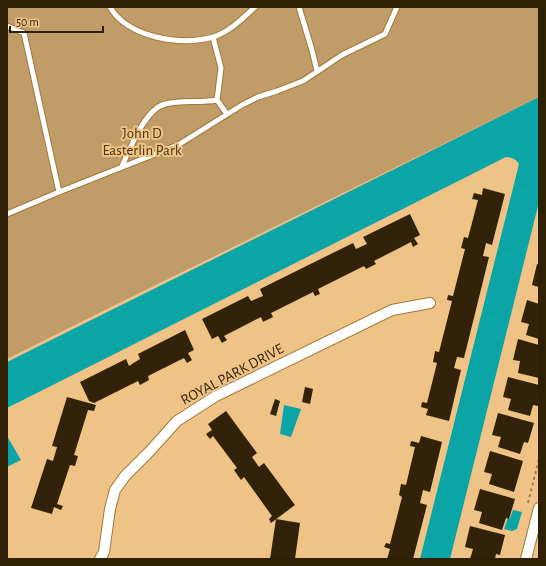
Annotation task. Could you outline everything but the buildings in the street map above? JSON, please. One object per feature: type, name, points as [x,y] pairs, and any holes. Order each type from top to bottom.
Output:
[{"type":"street","name":"ROYAL PARK DRIVE","points":[[100,559],[104,552],[110,509],[115,490],[125,476],[150,451],[177,420],[216,396],[392,310],[430,303]]},
{"type":"street","points":[[526,559],[539,508]]},
{"type":"lane","points":[[110,7],[115,15],[126,25],[149,35],[170,40],[213,37],[235,26],[255,7]]},
{"type":"lane","points":[[299,7],[317,71]]},
{"type":"lane","points":[[7,214],[122,166],[178,145],[227,114],[258,97],[303,81],[342,55],[385,34],[397,7]]},
{"type":"lane","points":[[7,26],[24,33],[60,192]]},
{"type":"lane","points":[[213,37],[222,68],[218,100],[227,114]]},
{"type":"lane","points":[[122,166],[142,123],[164,104],[218,100]]},
{"type":"green space","name":"John D Easterlin Park","points":[[7,7],[539,7],[539,97],[7,359]]},
{"type":"water","points":[[539,97],[539,202],[450,559],[420,559],[519,164],[512,158],[506,157],[7,408],[7,362]]},
{"type":"water","points":[[284,405],[301,409],[291,437],[280,434]]},
{"type":"water","points":[[7,436],[21,460],[7,467]]},
{"type":"water","points":[[513,510],[522,512],[517,529],[512,531],[504,529],[508,518],[510,518]]}]
